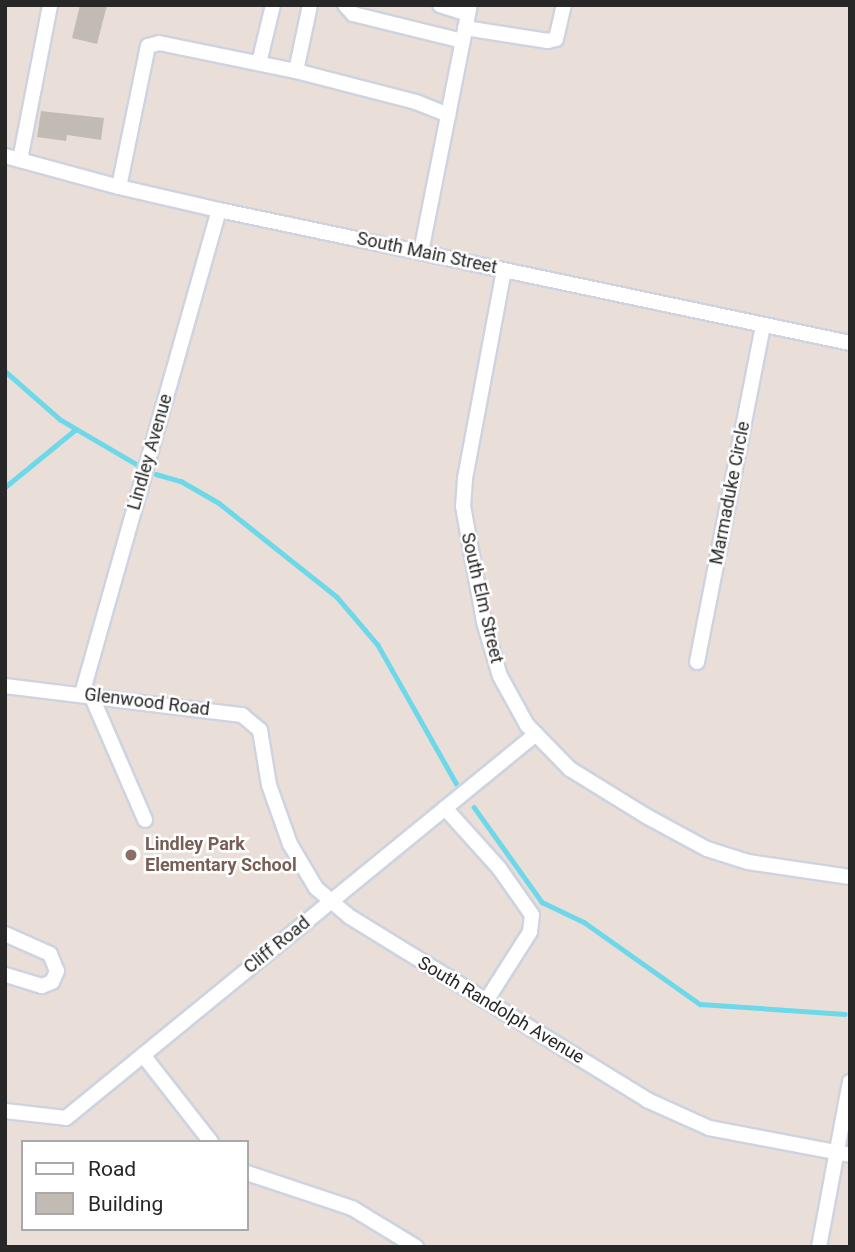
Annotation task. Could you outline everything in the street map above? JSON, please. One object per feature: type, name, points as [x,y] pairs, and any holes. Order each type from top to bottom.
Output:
[{"type":"street","points":[[20,160],[50,5]]},
{"type":"street","points":[[259,63],[272,5]]},
{"type":"street","points":[[296,71],[310,5]]},
{"type":"street","points":[[345,5],[353,14],[466,22],[548,41],[556,39],[564,5]]},
{"type":"street","points":[[440,5],[466,22]]},
{"type":"street","points":[[421,252],[466,22]]},
{"type":"street","points":[[119,187],[148,46],[159,43],[296,71],[416,102],[448,115]]},
{"type":"street","name":"South Main Street","points":[[5,156],[119,187],[219,210],[850,343]]},
{"type":"street","name":"Lindley Avenue","points":[[87,695],[219,210]]},
{"type":"street","name":"South Elm Street","points":[[504,270],[465,479],[463,506],[484,622],[500,676],[527,725],[570,769],[646,816],[707,849],[748,862],[850,877]]},
{"type":"street","name":"Marmaduke Circle","points":[[697,662],[763,325]]},
{"type":"street","name":"Glenwood Road","points":[[5,686],[242,715],[260,730],[265,751]]},
{"type":"street","points":[[87,695],[145,820]]},
{"type":"street","name":"Cliff Road","points":[[5,1111],[66,1118],[536,734]]},
{"type":"street","name":"South Randolph Avenue","points":[[265,751],[269,785],[290,844],[316,888],[350,918],[647,1100],[709,1128],[843,1154]]},
{"type":"street","points":[[445,808],[499,868],[532,915],[530,932],[486,1001]]},
{"type":"street","points":[[5,934],[50,954],[57,971],[52,982],[42,986],[5,975]]},
{"type":"street","points":[[143,1055],[209,1140]]},
{"type":"street","points":[[819,1247],[843,1154],[850,1082]]},
{"type":"street","points":[[248,1173],[352,1208],[416,1247]]},
{"type":"building","points":[[80,5],[107,5],[97,44],[72,38]]},
{"type":"building","points":[[41,111],[104,118],[101,140],[67,135],[66,141],[37,137]]},
{"type":"waterway","points":[[5,371],[61,420],[138,465]]},
{"type":"waterway","points":[[5,487],[75,430]]},
{"type":"waterway","points":[[156,474],[181,481],[219,503],[337,597],[378,645],[456,783]]},
{"type":"waterway","points":[[474,807],[542,902],[584,922],[700,1004],[845,1014]]},
{"type":"place","name":"Lindley Park Elementary School","points":[[131,855]]}]
